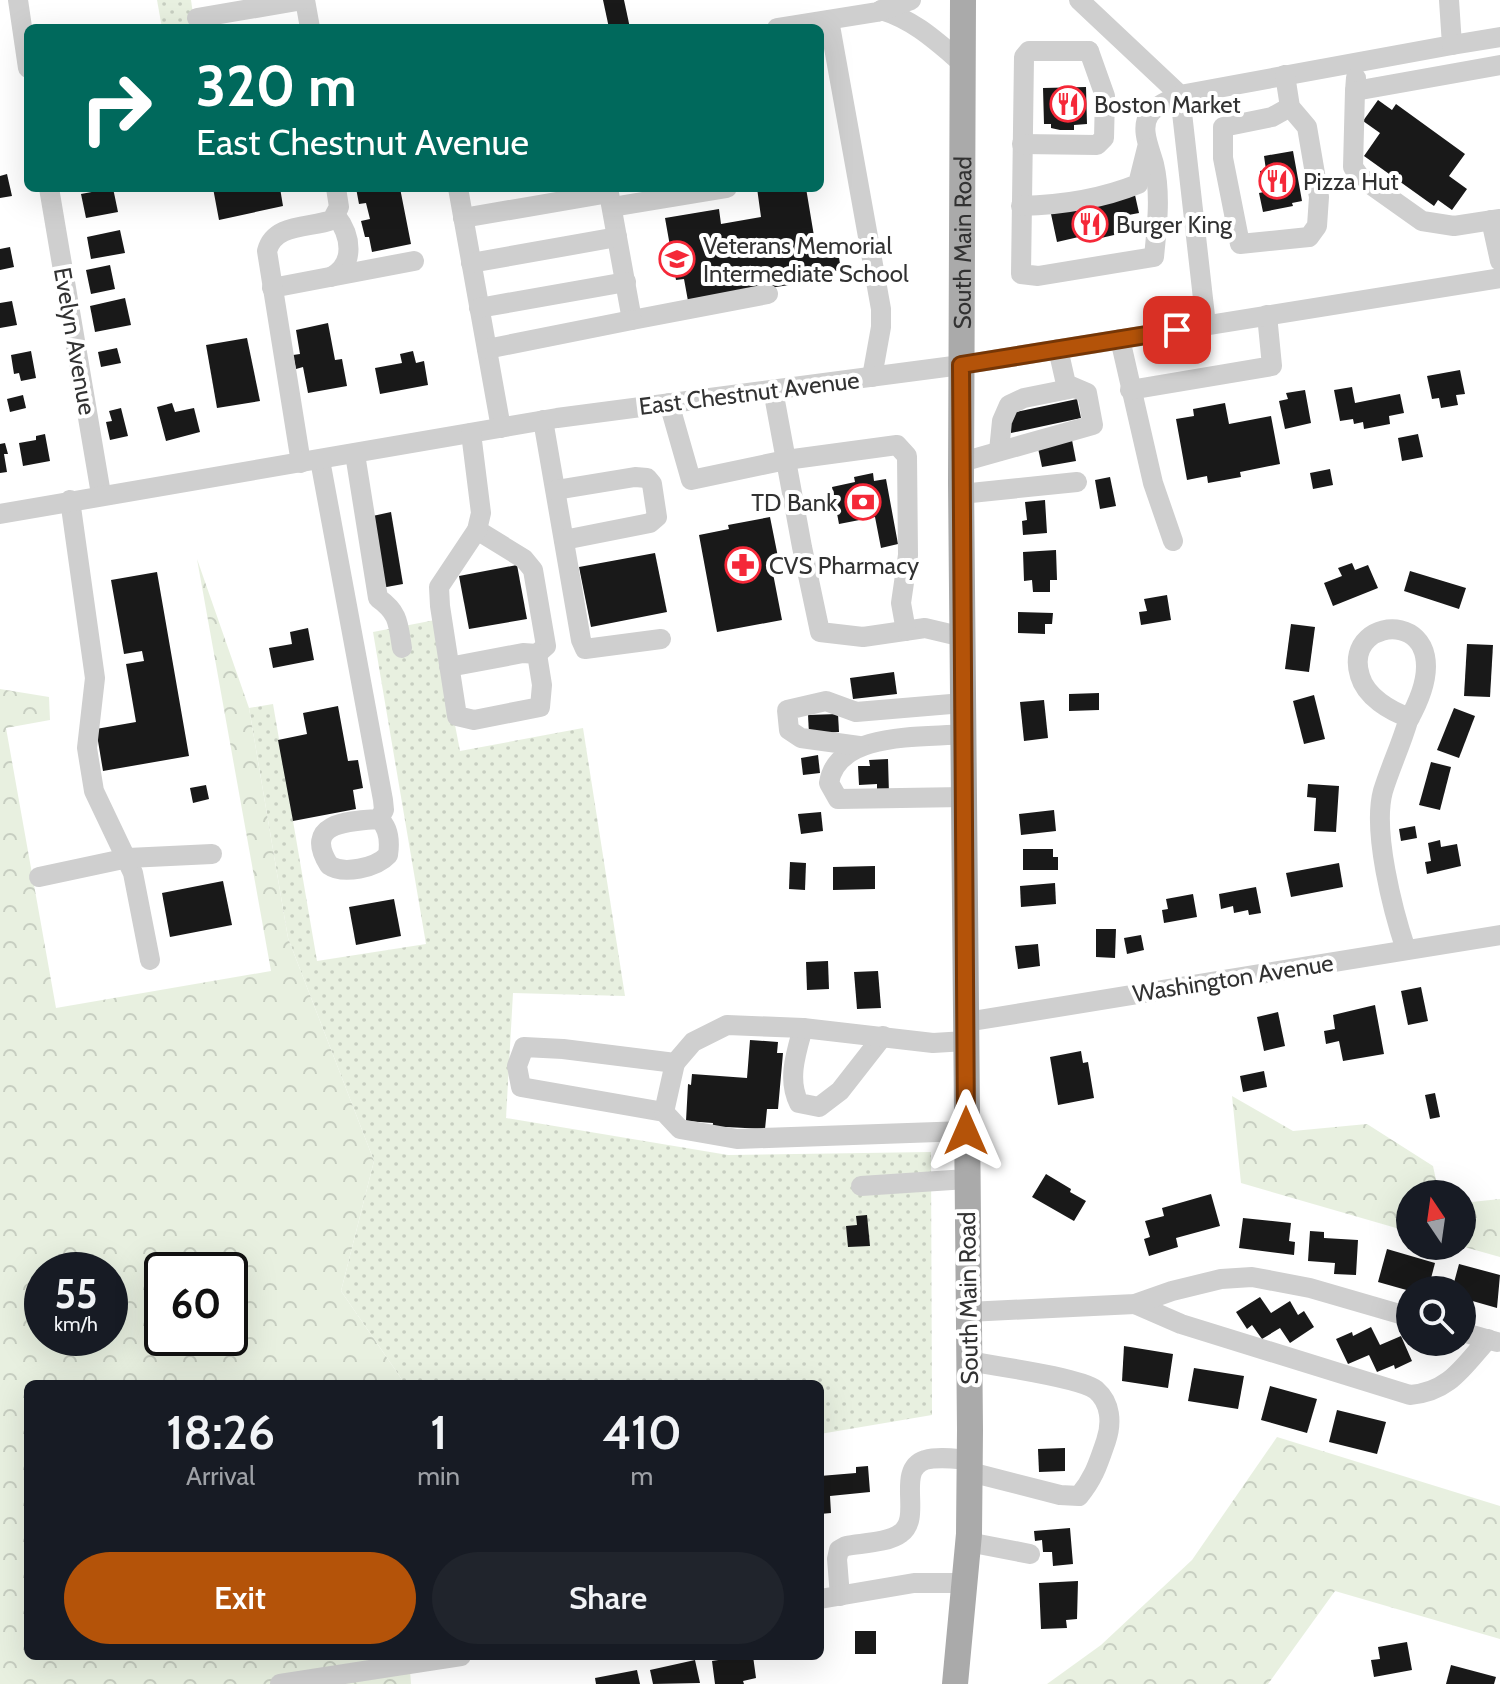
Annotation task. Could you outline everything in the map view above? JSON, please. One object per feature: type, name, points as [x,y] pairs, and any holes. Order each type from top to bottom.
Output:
[{"type":"main road","name":"South Main Road","points":[[955,1684],[968,1542],[970,1466],[961,494],[963,0]]},
{"type":"street","points":[[18,0],[24,41]]},
{"type":"street","points":[[197,18],[304,0],[309,24]]},
{"type":"street","points":[[803,24],[881,10],[911,0]]},
{"type":"street","points":[[1079,0],[1180,95],[1206,325]]},
{"type":"street","points":[[1449,0],[1452,45]]},
{"type":"street","points":[[881,10],[902,16],[915,24],[962,63]]},
{"type":"street","points":[[829,20],[881,309],[872,377]]},
{"type":"street","points":[[1089,51],[1108,27]]},
{"type":"street","points":[[1021,206],[1058,205],[1120,192],[1138,184],[1147,144],[1148,116],[1180,95],[1500,37]]},
{"type":"street","points":[[1089,51],[1029,51],[1024,57],[1021,274],[1038,276],[1154,257],[1158,212],[1154,164],[1147,144]]},
{"type":"street","points":[[1022,144],[1097,145],[1104,138],[1105,96],[1089,51]]},
{"type":"street","points":[[1356,62],[1353,167],[1360,177],[1422,221],[1454,226],[1496,220],[1500,261]]},
{"type":"street","points":[[1355,91],[1500,65]]},
{"type":"street","points":[[1285,75],[1290,107],[1307,127],[1319,197],[1317,226],[1309,237],[1240,244],[1223,158],[1223,127],[1272,117],[1290,107]]},
{"type":"street","name":"Evelyn Avenue","points":[[50,192],[101,494]]},
{"type":"street","points":[[337,192],[339,207],[336,216],[327,222],[280,232],[267,251],[272,288],[383,800],[384,810],[379,819]]},
{"type":"street","points":[[459,192],[501,428]]},
{"type":"street","points":[[463,218],[610,196],[668,192]]},
{"type":"street","points":[[610,196],[632,320]]},
{"type":"street","points":[[331,277],[344,269],[348,256],[342,225],[336,216]]},
{"type":"street","points":[[471,263],[617,237]]},
{"type":"street","points":[[272,288],[414,261]]},
{"type":"street","name":"East Chestnut Avenue","points":[[0,514],[101,494],[355,454],[543,420],[961,365],[1500,278]]},
{"type":"street","points":[[479,308],[626,282]]},
{"type":"street","points":[[487,349],[768,294]]},
{"type":"street","points":[[1130,390],[1272,366],[1267,315]]},
{"type":"street","points":[[1120,339],[1153,483],[1173,541]]},
{"type":"street","points":[[962,462],[1093,425],[1087,393],[1065,381],[1058,349]]},
{"type":"street","points":[[999,451],[1002,421],[1009,405],[1024,398],[1074,388]]},
{"type":"street","points":[[773,390],[820,632],[863,637],[925,628],[963,637]]},
{"type":"street","points":[[669,403],[691,480],[786,460],[897,445],[907,456],[908,555],[901,603],[906,631]]},
{"type":"street","points":[[543,420],[585,649],[661,639]]},
{"type":"street","points":[[471,433],[481,513],[477,530],[439,587],[457,716],[474,720],[540,707],[542,685],[537,654]]},
{"type":"street","points":[[355,454],[378,598],[393,608],[402,648]]},
{"type":"street","points":[[556,490],[635,477],[647,478],[652,484],[657,517],[650,523],[564,540]]},
{"type":"street","points":[[961,494],[1077,482]]},
{"type":"street","points":[[70,500],[95,678],[87,748],[91,777],[94,791],[133,873],[150,960]]},
{"type":"street","points":[[449,667],[523,653],[537,654],[546,646],[533,570],[517,554],[477,530]]},
{"type":"street","points":[[963,703],[856,712],[826,701],[787,710],[789,730],[801,738],[859,746],[964,734]]},
{"type":"street","points":[[1406,950],[1391,897],[1381,812],[1382,793],[1410,718]]},
{"type":"street","points":[[859,746],[844,754],[831,768],[829,783],[838,799],[964,797]]},
{"type":"street","points":[[39,877],[128,858],[212,854]]},
{"type":"street","name":"Washington Avenue","points":[[675,1063],[693,1042],[727,1025],[803,1028],[933,1043],[966,1032],[1500,935]]},
{"type":"street","points":[[803,1028],[794,1057],[792,1091],[799,1103],[819,1107],[840,1091],[883,1036]]},
{"type":"street","points":[[664,1112],[675,1063],[524,1047],[517,1066],[521,1087],[664,1112],[680,1129],[737,1139],[966,1131]]},
{"type":"street","points":[[861,1186],[967,1179]]},
{"type":"street","points":[[968,1312],[1135,1304],[1221,1279],[1252,1277],[1310,1288],[1396,1313]]},
{"type":"street","points":[[1135,1304],[1181,1324],[1410,1395],[1423,1394],[1446,1385],[1494,1341]]},
{"type":"street","points":[[965,1583],[914,1583],[830,1598],[839,1550],[894,1537],[905,1531],[910,1519],[911,1477],[916,1466],[924,1460],[970,1466],[1060,1495],[1079,1496],[1093,1479],[1109,1430],[1107,1403],[1094,1388],[1048,1375],[969,1361]]},
{"type":"street","points":[[968,1542],[1030,1554]]},
{"type":"street","points":[[280,1684],[435,1660]]},
{"type":"green space","points":[[157,0],[191,0],[194,24],[161,24]]},
{"type":"green space","points":[[197,559],[249,708],[288,938],[374,1161],[341,1291],[402,1380],[24,1380],[24,1660],[409,1660],[411,1684],[0,1684],[0,689],[49,697],[50,720],[6,728],[56,1008],[271,971]]},
{"type":"green space","points":[[435,620],[460,751],[583,728],[625,996],[513,993],[506,1118],[728,1155],[931,1152],[932,1415],[824,1433],[824,1380],[402,1380],[341,1291],[374,1161],[288,938],[249,708],[273,704],[317,961],[426,944],[373,632]]},
{"type":"green space","points":[[1232,1096],[1293,1131],[1367,1124],[1433,1166],[1436,1180],[1396,1180],[1396,1228],[1241,1183]]},
{"type":"green space","points":[[1500,1199],[1500,1257],[1476,1250],[1476,1202]]},
{"type":"green space","points":[[1277,1437],[1500,1506],[1500,1639],[1335,1591],[1268,1684],[1047,1684],[1101,1645],[1192,1560]]},
{"type":"building","points":[[603,0],[624,0],[629,24],[608,24]]},
{"type":"building","points":[[1086,87],[1087,124],[1074,125],[1074,130],[1060,130],[1051,128],[1051,124],[1044,124],[1043,88]]},
{"type":"building","points":[[1378,100],[1392,110],[1396,104],[1465,154],[1449,176],[1467,189],[1452,210],[1438,200],[1434,206],[1364,156],[1380,133],[1363,121]]},
{"type":"building","points":[[1293,151],[1302,201],[1263,212],[1259,193],[1264,192],[1260,171],[1266,170],[1264,156]]},
{"type":"building","points":[[7,174],[12,196],[0,198],[0,176]]},
{"type":"building","points":[[114,192],[118,212],[86,218],[81,194]]},
{"type":"building","points":[[214,192],[281,192],[283,206],[219,220]]},
{"type":"building","points":[[357,192],[401,192],[411,244],[372,252],[361,221],[370,219],[366,203],[359,204]]},
{"type":"building","points":[[758,192],[807,192],[815,242],[836,239],[841,270],[826,273],[827,279],[688,301],[684,279],[676,280],[665,218],[719,209],[721,224],[761,217]]},
{"type":"building","points":[[1135,195],[1139,213],[1123,216],[1127,232],[1101,238],[1098,223],[1081,227],[1083,236],[1057,242],[1051,214]]},
{"type":"building","points":[[120,230],[125,253],[91,259],[87,237]]},
{"type":"building","points":[[10,247],[14,267],[0,270],[0,249]]},
{"type":"building","points":[[110,265],[115,289],[91,294],[86,270]]},
{"type":"building","points":[[125,298],[131,325],[95,332],[90,306]]},
{"type":"building","points":[[12,301],[17,325],[0,328],[0,303]]},
{"type":"building","points":[[328,323],[335,360],[342,359],[347,386],[308,393],[303,367],[296,369],[293,355],[300,354],[296,330]]},
{"type":"building","points":[[247,338],[260,401],[217,408],[206,345]]},
{"type":"building","points":[[117,348],[121,363],[101,367],[98,352]]},
{"type":"building","points":[[31,351],[36,378],[21,381],[19,373],[14,374],[11,355]]},
{"type":"building","points":[[413,351],[416,363],[424,361],[428,385],[380,394],[375,368],[402,363],[400,354]]},
{"type":"building","points":[[1460,370],[1465,394],[1456,395],[1458,405],[1441,408],[1439,398],[1432,399],[1427,376]]},
{"type":"building","points":[[1352,387],[1355,403],[1400,394],[1404,413],[1389,416],[1390,424],[1364,429],[1363,422],[1354,424],[1353,419],[1340,421],[1334,390]]},
{"type":"building","points":[[1305,390],[1311,423],[1285,429],[1279,401],[1288,399],[1286,393]]},
{"type":"building","points":[[23,395],[26,408],[10,412],[7,399]]},
{"type":"building","points":[[1077,399],[1081,418],[1011,433],[1007,414]]},
{"type":"building","points":[[172,403],[175,412],[194,408],[200,432],[166,441],[157,407]]},
{"type":"building","points":[[1225,403],[1229,424],[1271,416],[1280,464],[1240,472],[1241,477],[1208,483],[1207,476],[1187,480],[1176,419],[1194,416],[1193,409]]},
{"type":"building","points":[[121,408],[128,436],[110,440],[106,422],[112,421],[109,411]]},
{"type":"building","points":[[45,434],[50,461],[23,466],[19,443],[36,440],[36,436]]},
{"type":"building","points":[[1418,434],[1423,457],[1402,461],[1398,438]]},
{"type":"building","points":[[1072,440],[1076,461],[1042,467],[1038,448]]},
{"type":"building","points":[[5,443],[7,472],[0,473],[0,444]]},
{"type":"building","points":[[1330,469],[1333,485],[1313,489],[1310,473]]},
{"type":"building","name":"TD Bank","points":[[873,473],[874,481],[886,479],[898,544],[881,548],[875,517],[839,524],[832,487],[855,482],[854,477]]},
{"type":"building","points":[[1110,477],[1116,506],[1100,509],[1095,480]]},
{"type":"building","points":[[1045,500],[1047,533],[1023,535],[1022,521],[1027,520],[1025,502]]},
{"type":"building","points":[[391,512],[403,584],[381,588],[368,517]]},
{"type":"building","points":[[770,517],[778,557],[770,558],[782,620],[717,632],[699,535],[729,529],[728,525]]},
{"type":"building","points":[[1056,550],[1057,580],[1050,580],[1050,592],[1033,592],[1032,580],[1024,581],[1023,552]]},
{"type":"building","points":[[655,553],[667,612],[591,627],[579,567]]},
{"type":"building","points":[[1352,563],[1355,570],[1368,565],[1378,588],[1333,606],[1324,583],[1342,576],[1338,568]]},
{"type":"building","points":[[517,565],[527,619],[469,629],[459,576]]},
{"type":"building","points":[[1410,571],[1466,588],[1459,609],[1404,591]]},
{"type":"building","points":[[157,572],[189,756],[103,771],[96,729],[136,722],[126,664],[144,661],[142,651],[124,654],[111,580]]},
{"type":"building","points":[[1167,595],[1171,620],[1141,625],[1139,612],[1147,611],[1144,599]]},
{"type":"building","points":[[1018,612],[1053,613],[1052,624],[1045,624],[1045,634],[1018,633]]},
{"type":"building","points":[[1291,624],[1315,627],[1309,672],[1285,669]]},
{"type":"building","points":[[308,628],[314,660],[273,668],[269,648],[292,644],[290,632]]},
{"type":"building","points":[[1467,644],[1493,645],[1490,697],[1464,696]]},
{"type":"building","points":[[894,672],[897,694],[853,699],[850,678]]},
{"type":"building","points":[[1099,693],[1099,710],[1069,711],[1069,694]]},
{"type":"building","points":[[1314,695],[1325,739],[1304,744],[1293,701]]},
{"type":"building","points":[[1044,700],[1048,738],[1024,741],[1020,702]]},
{"type":"building","points":[[338,706],[348,761],[358,760],[363,788],[353,790],[356,809],[293,821],[278,740],[307,734],[303,713]]},
{"type":"building","points":[[1454,708],[1475,716],[1459,758],[1437,750]]},
{"type":"building","points":[[838,714],[839,732],[809,734],[808,715]]},
{"type":"building","points":[[818,755],[820,773],[803,775],[801,758]]},
{"type":"building","points":[[888,759],[889,794],[877,795],[877,784],[859,785],[858,766],[870,766],[869,760]]},
{"type":"building","points":[[1431,762],[1451,767],[1440,810],[1419,805]]},
{"type":"building","points":[[1308,784],[1339,786],[1336,832],[1314,831],[1316,798],[1307,797]]},
{"type":"building","points":[[206,785],[209,799],[193,803],[190,788]]},
{"type":"building","points":[[1054,810],[1056,831],[1021,835],[1019,814]]},
{"type":"building","points":[[821,812],[823,831],[801,834],[798,814]]},
{"type":"building","points":[[1415,826],[1417,838],[1401,841],[1399,829]]},
{"type":"building","points":[[1440,840],[1441,847],[1457,844],[1461,866],[1427,874],[1425,862],[1431,861],[1428,843]]},
{"type":"building","points":[[1023,849],[1053,849],[1053,857],[1058,857],[1058,870],[1023,870]]},
{"type":"building","points":[[790,862],[806,863],[805,890],[789,889]]},
{"type":"building","points":[[1339,863],[1343,887],[1291,897],[1286,873]]},
{"type":"building","points":[[875,866],[875,889],[833,890],[833,867]]},
{"type":"building","points":[[223,881],[232,925],[170,937],[162,893]]},
{"type":"building","points":[[1055,883],[1056,904],[1021,907],[1020,886]]},
{"type":"building","points":[[1256,887],[1261,913],[1249,915],[1248,910],[1234,913],[1233,906],[1221,909],[1219,894]]},
{"type":"building","points":[[1193,894],[1197,917],[1164,923],[1162,910],[1168,909],[1166,899]]},
{"type":"building","points":[[394,899],[401,936],[356,945],[349,907]]},
{"type":"building","points":[[1096,929],[1116,929],[1115,958],[1096,957]]},
{"type":"building","points":[[1141,935],[1144,950],[1127,954],[1124,938]]},
{"type":"building","points":[[1038,944],[1040,966],[1018,969],[1015,946]]},
{"type":"building","points":[[828,961],[829,989],[807,990],[806,962]]},
{"type":"building","points":[[878,971],[881,1008],[857,1009],[854,972]]},
{"type":"building","points":[[1421,987],[1428,1021],[1408,1025],[1401,991]]},
{"type":"building","points":[[1375,1005],[1384,1054],[1343,1061],[1339,1041],[1326,1044],[1324,1031],[1335,1029],[1333,1015]]},
{"type":"building","points":[[1278,1012],[1285,1046],[1264,1051],[1257,1017]]},
{"type":"building","points":[[750,1040],[778,1042],[777,1053],[783,1053],[778,1109],[767,1109],[765,1129],[726,1127],[726,1135],[712,1134],[713,1123],[686,1121],[688,1084],[691,1085],[692,1074],[747,1078]]},
{"type":"building","points":[[1081,1051],[1083,1063],[1088,1062],[1094,1098],[1058,1105],[1050,1057]]},
{"type":"building","points":[[1264,1071],[1267,1087],[1243,1092],[1240,1076]]},
{"type":"building","points":[[1435,1093],[1440,1117],[1430,1119],[1425,1095]]},
{"type":"building","points":[[1046,1174],[1086,1201],[1074,1221],[1032,1197]]},
{"type":"building","points":[[1211,1194],[1220,1226],[1176,1238],[1178,1247],[1149,1256],[1144,1239],[1150,1237],[1145,1221],[1164,1216],[1162,1208]]},
{"type":"building","points":[[867,1215],[870,1246],[848,1247],[846,1226],[857,1225],[856,1216]]},
{"type":"building","points":[[1243,1218],[1291,1223],[1289,1241],[1295,1242],[1294,1255],[1239,1248]]},
{"type":"building","points":[[1310,1231],[1324,1232],[1324,1238],[1358,1240],[1356,1275],[1334,1274],[1335,1263],[1308,1261]]},
{"type":"building","points":[[1387,1249],[1396,1252],[1396,1260],[1435,1263],[1432,1276],[1396,1276],[1396,1287],[1378,1282]]},
{"type":"building","points":[[1459,1264],[1500,1275],[1497,1308],[1476,1302],[1476,1276],[1456,1276]]},
{"type":"building","points":[[1260,1297],[1271,1313],[1290,1301],[1298,1315],[1304,1311],[1314,1327],[1290,1343],[1280,1328],[1262,1339],[1252,1325],[1247,1329],[1236,1312]]},
{"type":"building","points":[[1371,1327],[1380,1345],[1396,1338],[1396,1356],[1410,1356],[1412,1361],[1395,1369],[1394,1365],[1377,1372],[1369,1355],[1348,1364],[1336,1339],[1352,1332],[1353,1336]]},
{"type":"building","points":[[1124,1346],[1173,1354],[1168,1388],[1122,1381]]},
{"type":"building","points":[[1194,1368],[1244,1376],[1238,1409],[1188,1401]]},
{"type":"building","points":[[1270,1386],[1317,1399],[1307,1433],[1261,1420]]},
{"type":"building","points":[[1337,1410],[1386,1422],[1377,1454],[1329,1442]]},
{"type":"building","points":[[1065,1448],[1065,1471],[1039,1472],[1038,1449]]},
{"type":"building","points":[[868,1466],[870,1492],[830,1496],[831,1513],[824,1514],[824,1476],[856,1473],[856,1467]]},
{"type":"building","points":[[1070,1528],[1073,1564],[1053,1566],[1052,1552],[1043,1552],[1042,1540],[1035,1541],[1034,1531]]},
{"type":"building","points":[[1078,1581],[1077,1619],[1066,1620],[1067,1628],[1041,1629],[1039,1583]]},
{"type":"building","points":[[855,1631],[876,1631],[876,1654],[855,1654]]},
{"type":"building","points":[[1407,1642],[1412,1670],[1374,1677],[1371,1660],[1380,1659],[1378,1647]]},
{"type":"building","points":[[695,1660],[700,1683],[653,1684],[650,1670]]},
{"type":"building","points":[[754,1660],[756,1678],[743,1681],[744,1684],[715,1684],[712,1661]]},
{"type":"building","points":[[1451,1665],[1496,1677],[1494,1684],[1446,1684]]},
{"type":"building","points":[[637,1670],[640,1684],[596,1684],[595,1678]]},
{"type":"place","name":"Boston Market","points":[[1068,104]]},
{"type":"place","name":"Pizza Hut","points":[[1277,181]]},
{"type":"place","name":"Burger King","points":[[1090,224]]},
{"type":"place","name":"Veterans Memorial Intermediate School","points":[[677,259]]},
{"type":"place","name":"TD Bank","points":[[863,502]]},
{"type":"place","name":"CVS Pharmacy","points":[[743,565]]},
{"type":"route","points":[[966,1131],[961,365],[1177,330]]}]
